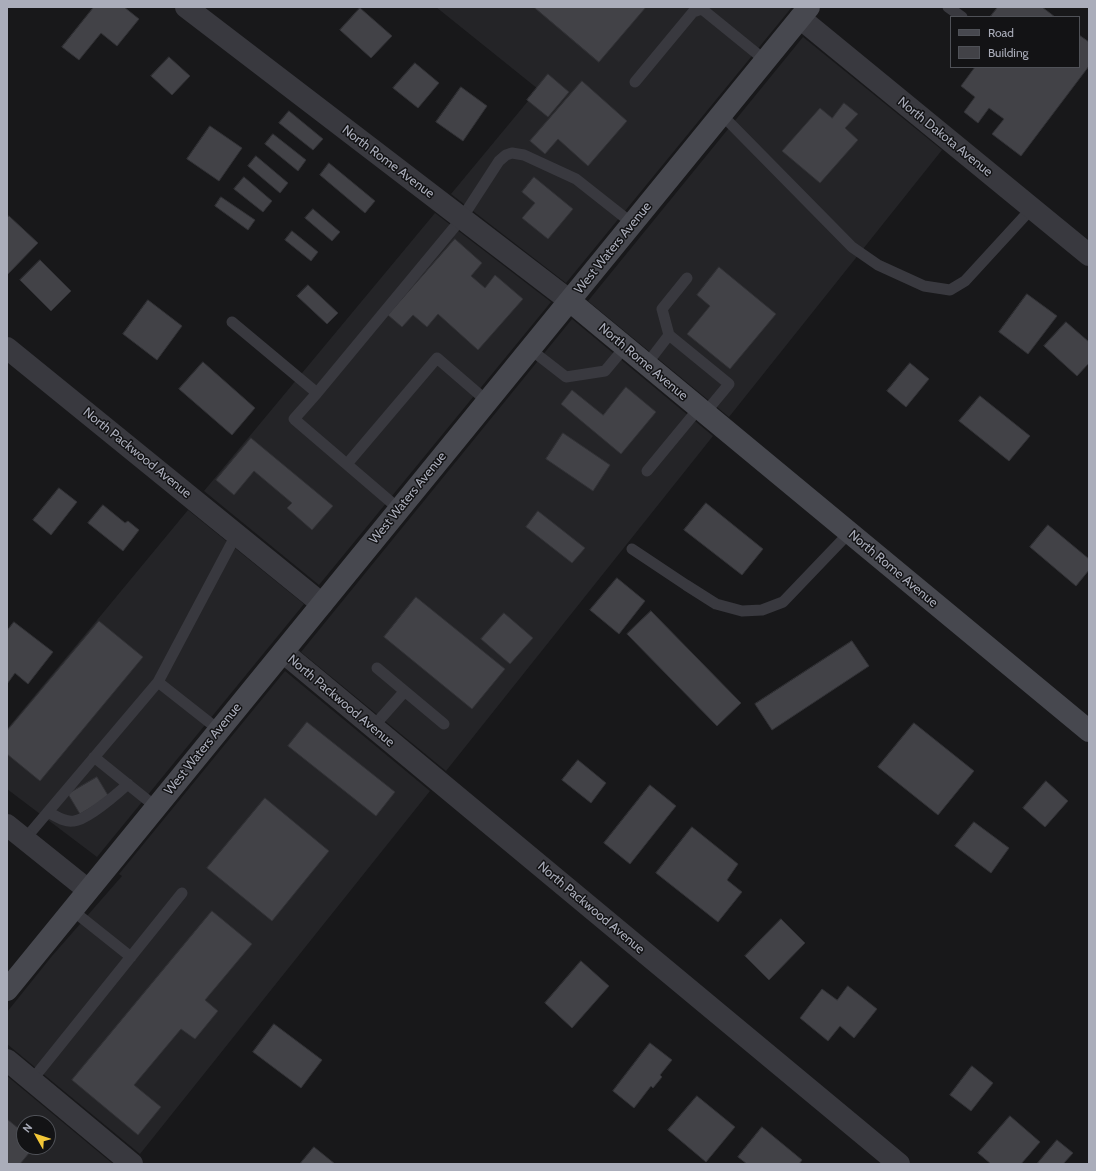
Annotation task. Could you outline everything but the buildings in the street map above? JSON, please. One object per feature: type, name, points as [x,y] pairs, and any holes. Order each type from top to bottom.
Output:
[{"type":"main road","name":"West Waters Avenue","points":[[7,990],[805,13]]},
{"type":"main road","name":"North Rome Avenue","points":[[570,301],[1089,731]]},
{"type":"street","name":"North Rome Avenue","points":[[186,7],[570,301]]},
{"type":"street","name":"North Dakota Avenue","points":[[805,13],[1089,255]]},
{"type":"street","name":"North Packwood Avenue","points":[[7,348],[238,534],[322,604]]},
{"type":"street","name":"North Packwood Avenue","points":[[283,652],[899,1164]]},
{"type":"street","points":[[12,830],[88,890]]},
{"type":"street","points":[[7,1060],[132,1164]]},
{"type":"lane","points":[[948,7],[961,16]]},
{"type":"lane","points":[[635,82],[693,12],[702,9],[766,61]]},
{"type":"lane","points":[[722,115],[852,247],[878,265],[924,286],[950,290],[965,281],[1032,208]]},
{"type":"lane","points":[[399,509],[294,420],[462,218],[499,161],[506,155],[512,153],[524,155],[576,179],[633,224]]},
{"type":"lane","points":[[647,472],[702,411],[729,384],[669,335],[662,309],[687,278]]},
{"type":"lane","points":[[232,322],[317,393]]},
{"type":"lane","points":[[646,365],[669,335]]},
{"type":"lane","points":[[530,349],[566,376],[605,371],[625,347]]},
{"type":"lane","points":[[347,464],[437,358],[488,402]]},
{"type":"lane","points":[[632,549],[716,604],[742,611],[749,611],[762,610],[783,602],[850,533]]},
{"type":"lane","points":[[12,830],[48,812],[158,682],[238,534]]},
{"type":"lane","points":[[377,668],[444,724]]},
{"type":"lane","points":[[158,682],[219,730]]},
{"type":"lane","points":[[373,727],[404,692]]},
{"type":"lane","points":[[94,757],[156,807]]},
{"type":"lane","points":[[48,812],[61,819],[74,822],[87,816],[112,799],[128,784]]},
{"type":"lane","points":[[32,1080],[182,893]]},
{"type":"lane","points":[[72,910],[131,957]]},
{"type":"shaded area","points":[[436,7],[792,7],[566,283],[451,194],[538,89]]},
{"type":"shaded area","points":[[803,37],[942,150],[729,417],[588,301]]},
{"type":"shaded area","points":[[435,213],[551,302],[319,585],[204,491]]},
{"type":"shaded area","points":[[572,319],[713,436],[446,771],[301,652]]},
{"type":"shaded area","points":[[188,510],[304,604],[97,857],[7,789],[7,729]]},
{"type":"shaded area","points":[[285,671],[430,791],[140,1154],[7,1044],[7,1012],[52,956],[122,876],[119,874]]},
{"type":"shaded area","points":[[7,1076],[54,1115],[16,1115],[16,1155],[56,1155],[56,1117],[113,1164],[7,1164]]}]
